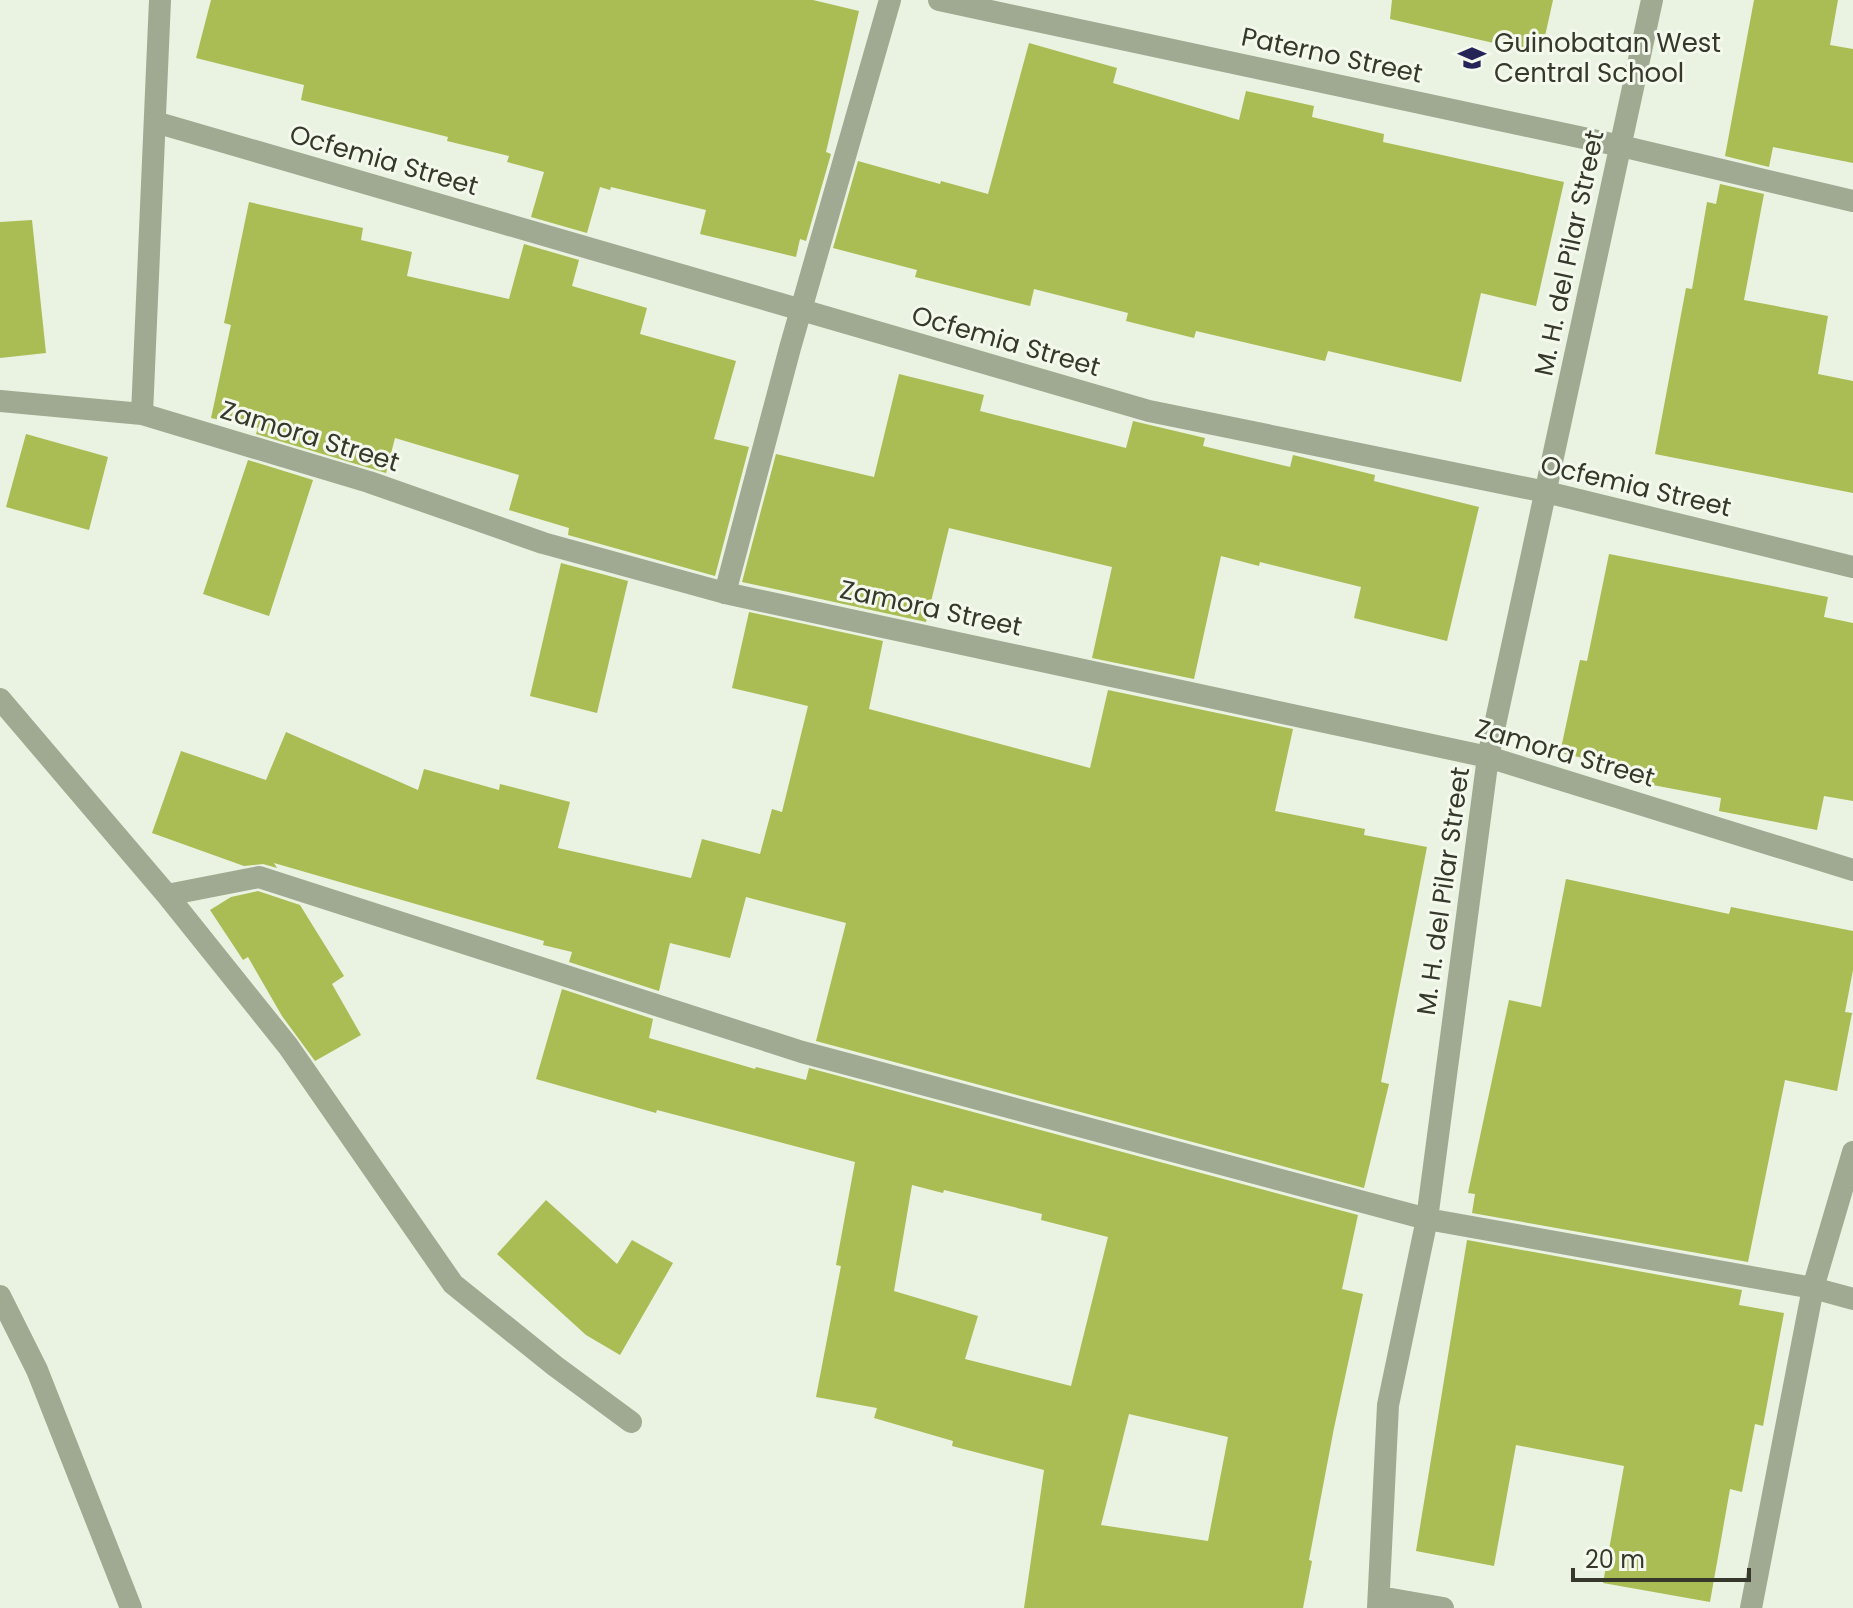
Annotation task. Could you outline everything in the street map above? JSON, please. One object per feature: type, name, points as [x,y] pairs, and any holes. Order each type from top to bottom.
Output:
[{"type":"street","points":[[142,414],[160,0]]},
{"type":"street","points":[[725,593],[890,0]]},
{"type":"street","name":"Paterno Street","points":[[939,0],[1621,146],[1853,201]]},
{"type":"street","name":"M. H. del Pilar Street","points":[[1379,1603],[1388,1405],[1427,1219],[1488,757],[1652,0]]},
{"type":"street","name":"Ocfemia Street","points":[[155,122],[1149,411],[1546,492],[1853,567]]},
{"type":"street","name":"Zamora Street","points":[[0,401],[142,414],[369,482],[543,543],[725,593],[1488,757],[1853,870]]},
{"type":"street","points":[[0,699],[167,895],[288,1046],[453,1284],[631,1422]]},
{"type":"street","points":[[167,895],[259,877],[802,1052],[1427,1219],[1813,1288],[1853,1299]]},
{"type":"street","points":[[1751,1608],[1813,1288],[1853,1152]]},
{"type":"street","points":[[0,1296],[37,1370],[131,1608]]},
{"type":"street","points":[[1379,1603],[1443,1608]]},
{"type":"building","points":[[211,0],[813,0],[859,11],[826,152],[831,154],[806,241],[800,239],[796,257],[700,234],[706,210],[611,187],[610,190],[600,187],[587,233],[531,217],[544,172],[507,162],[509,156],[447,141],[448,137],[301,100],[304,85],[196,58]]},
{"type":"building","points":[[1392,0],[1553,0],[1541,54],[1390,19]]},
{"type":"building","points":[[1754,0],[1838,0],[1830,45],[1853,49],[1853,163],[1773,147],[1769,167],[1725,156]]},
{"type":"building","points":[[1029,43],[1117,68],[1113,83],[1239,120],[1246,91],[1314,106],[1312,117],[1384,134],[1383,142],[1564,182],[1536,306],[1481,293],[1461,382],[1328,351],[1325,361],[1196,331],[1194,338],[1126,321],[1128,313],[1034,289],[1030,306],[915,277],[917,270],[833,248],[858,161],[988,194]]},
{"type":"building","points":[[1720,184],[1764,194],[1744,300],[1828,316],[1818,374],[1853,381],[1853,493],[1655,454],[1686,288],[1692,289],[1707,202],[1716,204]]},
{"type":"building","points":[[249,202],[363,228],[361,240],[412,252],[407,276],[509,299],[524,244],[579,260],[572,286],[647,308],[640,334],[736,361],[714,439],[749,447],[715,576],[568,535],[569,528],[509,510],[519,475],[395,438],[386,473],[256,434],[258,428],[211,418],[231,325],[224,323]]},
{"type":"building","points":[[32,220],[46,353],[0,358],[0,222]]},
{"type":"building","points":[[899,374],[984,395],[980,411],[1126,448],[1133,421],[1205,438],[1203,446],[1290,467],[1293,455],[1375,475],[1374,481],[1479,507],[1447,641],[1354,618],[1361,587],[1260,562],[1259,566],[1221,556],[1194,679],[1092,658],[1112,567],[949,528],[926,622],[742,582],[776,454],[874,477]]},
{"type":"building","points":[[26,434],[108,457],[89,530],[6,507]]},
{"type":"building","points":[[248,460],[313,480],[269,616],[203,594]]},
{"type":"building","points":[[1609,554],[1828,597],[1824,617],[1853,623],[1853,801],[1824,796],[1817,830],[1719,811],[1721,798],[1637,782],[1639,770],[1560,753],[1580,660],[1587,661]]},
{"type":"building","points":[[561,563],[628,581],[597,713],[530,696]]},
{"type":"building","points":[[749,612],[883,641],[869,709],[1090,768],[1108,690],[1293,729],[1275,811],[1365,829],[1364,835],[1427,847],[1381,1082],[1389,1084],[1364,1188],[816,1041],[846,923],[746,897],[730,958],[670,943],[659,991],[569,962],[572,952],[543,945],[544,941],[274,863],[277,868],[263,864],[244,866],[152,833],[181,751],[266,780],[286,732],[418,790],[424,769],[499,790],[500,784],[570,802],[558,848],[691,878],[702,839],[760,854],[772,809],[782,812],[808,706],[732,688]]},
{"type":"building","points":[[1566,879],[1729,914],[1731,907],[1853,931],[1853,970],[1845,1012],[1852,1013],[1837,1091],[1785,1080],[1748,1262],[1472,1213],[1475,1194],[1468,1193],[1509,1000],[1541,1007]]},
{"type":"building","points":[[258,891],[300,905],[344,976],[332,984],[361,1035],[315,1061],[282,1016],[248,957],[243,960],[210,910],[231,897]]},
{"type":"building","points":[[562,989],[653,1019],[649,1038],[755,1069],[806,1080],[809,1068],[1358,1215],[1342,1289],[1363,1294],[1334,1428],[1303,1608],[1024,1608],[1044,1470],[952,1446],[953,1441],[874,1418],[877,1408],[816,1397],[841,1266],[836,1265],[855,1162],[657,1110],[656,1113],[536,1079]],"holes":[[[912,1185],[1042,1214],[1041,1220],[1108,1237],[1071,1386],[965,1359],[978,1316],[894,1291]],[[1129,1414],[1228,1437],[1208,1541],[1101,1525]]]},
{"type":"building","points":[[546,1200],[617,1264],[632,1240],[673,1263],[620,1355],[586,1335],[497,1254]]},
{"type":"building","points":[[1467,1240],[1742,1290],[1739,1305],[1784,1313],[1763,1426],[1755,1424],[1742,1492],[1730,1489],[1710,1602],[1603,1583],[1624,1466],[1516,1445],[1494,1566],[1416,1551]]},
{"type":"place","name":"Guinobatan West Central School","points":[[1472,58]]}]
